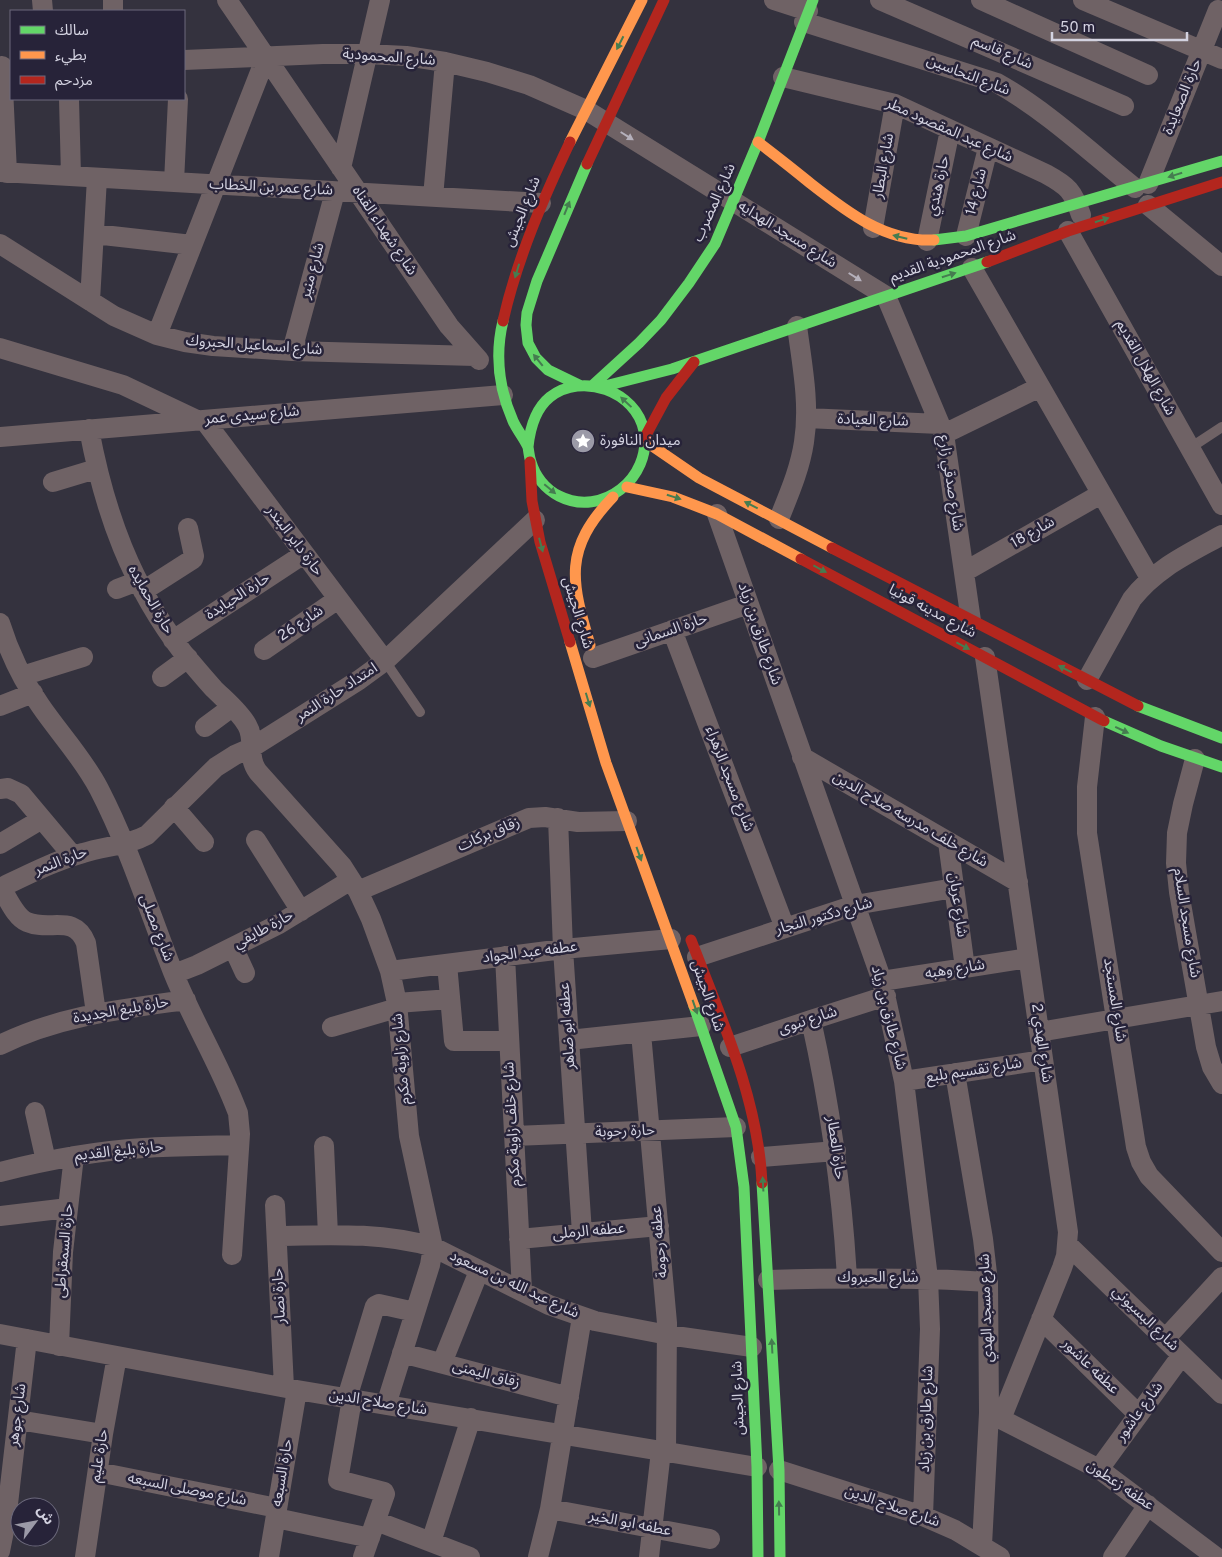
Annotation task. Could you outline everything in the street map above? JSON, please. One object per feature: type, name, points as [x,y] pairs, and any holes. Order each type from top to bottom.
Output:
[{"type":"main road","name":"شارع الجيش","points":[[528,447],[509,413],[502,387],[498,354],[501,330],[526,240],[541,203],[642,0]]},
{"type":"main road","points":[[579,386],[546,369],[536,358],[528,344],[525,329],[527,314],[538,280],[579,179],[664,0]]},
{"type":"main road","name":"شارع المضرب","points":[[597,386],[661,320],[690,283],[715,244],[758,142],[808,11]]},
{"type":"main road","name":"شارع المحمودية القديم","points":[[758,142],[873,228],[900,238],[927,241],[947,240],[966,236],[1222,161]]},
{"type":"main road","name":"شارع المحمودية القديم","points":[[597,386],[648,376],[694,361],[972,268],[1076,229],[1222,182]]},
{"type":"main road","points":[[645,439],[666,396],[694,361]]},
{"type":"main road","points":[[579,386],[597,386],[617,394],[631,405],[638,415],[645,439],[644,454],[641,466],[627,487],[613,497],[599,502],[585,503],[564,498],[546,486],[536,475],[530,462],[528,447],[529,430],[536,414],[547,400],[562,390],[579,386]]},
{"type":"main road","name":"شارع مدينه قونيا","points":[[645,439],[662,454],[699,478],[971,621],[1142,708],[1222,738]]},
{"type":"main road","name":"شارع الجيش","points":[[530,462],[532,501],[540,542],[601,744],[627,821],[679,935],[702,1026],[736,1127],[744,1187],[757,1467],[758,1557]]},
{"type":"main road","name":"شارع مدينه قونيا","points":[[627,487],[673,497],[717,514],[1095,717],[1161,746],[1222,767]]},
{"type":"main road","name":"شارع الجيش","points":[[595,662],[574,584],[574,568],[576,552],[586,528],[600,508],[613,497]]},
{"type":"main road","name":"شارع الجيش","points":[[679,935],[697,957],[753,1116],[761,1157],[778,1470],[780,1557]]},
{"type":"street","name":"شارع شهداء القناه","points":[[227,0],[449,326],[502,387]]},
{"type":"street","points":[[341,168],[380,0]]},
{"type":"street","name":"شارع النحاسين","points":[[774,0],[808,11],[997,83],[1018,95],[1141,186]]},
{"type":"street","name":"شارع قاسم","points":[[880,0],[1124,106]]},
{"type":"street","points":[[981,0],[1148,75]]},
{"type":"street","points":[[1083,0],[1222,59]]},
{"type":"street","name":"حارة الصعايدة","points":[[1141,186],[1202,51],[1218,10]]},
{"type":"street","name":"شارع المحمودية","points":[[185,60],[367,54],[406,56],[445,62],[487,72],[529,85],[586,110]]},
{"type":"street","points":[[157,335],[266,57]]},
{"type":"street","points":[[433,197],[445,62]]},
{"type":"street","points":[[3,172],[4,66]]},
{"type":"street","name":"شارع عبد المقصود مطر","points":[[783,76],[895,104],[1064,184],[1073,194],[1077,204],[1076,229]]},
{"type":"street","points":[[69,100],[71,176]]},
{"type":"street","points":[[174,182],[178,100]]},
{"type":"street","name":"شارع البطار","points":[[873,228],[895,104]]},
{"type":"street","name":"شارع مسجد الهدايه","points":[[586,110],[886,296]]},
{"type":"street","name":"حارة هندي","points":[[927,241],[950,130]]},
{"type":"street","name":"شارع 14","points":[[966,236],[988,148]]},
{"type":"street","name":"شارع عمر بن الخطاب","points":[[3,172],[541,203]]},
{"type":"street","points":[[90,301],[97,178]]},
{"type":"street","name":"شارع منير","points":[[292,351],[335,192]]},
{"type":"street","points":[[1148,205],[1222,266]]},
{"type":"street","name":"شارع الهلال القديم","points":[[1076,229],[1190,448],[1222,505]]},
{"type":"street","points":[[94,234],[192,245]]},
{"type":"street","name":"شارع اسماعيل الحبروك","points":[[0,244],[114,316],[157,335],[185,342],[213,346],[292,351],[474,356]]},
{"type":"street","points":[[972,268],[1150,578]]},
{"type":"street","name":"شارع صدقي زارع","points":[[886,296],[942,429],[971,621]]},
{"type":"street","points":[[779,519],[799,464],[804,441],[806,418],[805,394],[797,326]]},
{"type":"street","points":[[0,348],[123,385],[201,420]]},
{"type":"street","name":"شارع سيدى عمر","points":[[0,437],[201,420],[502,387]]},
{"type":"street","points":[[942,429],[1040,387]]},
{"type":"street","name":"شارع العيادة","points":[[806,418],[942,429]]},
{"type":"street","name":"حارة داير البندر","points":[[201,420],[385,661]]},
{"type":"street","name":"حارة الحمايده","points":[[88,430],[96,470],[115,530],[140,586],[173,640],[247,725],[250,732],[251,748]]},
{"type":"street","points":[[52,482],[96,470]]},
{"type":"street","name":"شارع 18","points":[[964,572],[1101,494]]},
{"type":"street","name":"شارع طارق بن زياد","points":[[717,514],[884,989],[904,1082],[928,1278],[930,1329],[923,1516]]},
{"type":"street","name":"امتداد حارة النمر","points":[[124,844],[139,839],[146,834],[216,767],[251,748],[359,680],[385,661],[535,520]]},
{"type":"street","points":[[117,589],[140,586],[193,559],[188,528]]},
{"type":"street","points":[[1087,680],[1132,599],[1150,578],[1168,565],[1222,534]]},
{"type":"street","name":"حارة الحيايدة","points":[[173,640],[304,554]]},
{"type":"street","name":"شارع 26","points":[[264,650],[338,599]]},
{"type":"street","name":"حارة السمانى","points":[[595,662],[672,630],[748,604]]},
{"type":"street","name":"شارع مصلى","points":[[0,623],[4,638],[28,685],[98,786],[124,844],[174,974],[234,1103],[239,1124],[239,1144],[232,1255]]},
{"type":"street","name":"شارع مسجد الزهراء","points":[[672,630],[785,928]]},
{"type":"street","points":[[0,706],[28,685],[84,657]]},
{"type":"street","name":"شارع الهدي 2","points":[[984,657],[1067,1219],[1067,1244],[1062,1268],[1041,1319],[995,1416]]},
{"type":"street","points":[[162,677],[188,658]]},
{"type":"street","points":[[205,727],[232,707]]},
{"type":"street","name":"شارع المستجد","points":[[1095,717],[1087,787],[1086,833],[1117,1018],[1136,1147],[1148,1176],[1222,1252]]},
{"type":"street","name":"شارع زاوية مكرم","points":[[251,748],[253,764],[258,772],[342,866],[354,885],[371,919],[390,971],[397,1005],[409,1136],[433,1247],[430,1265],[386,1405]]},
{"type":"street","name":"شارع خلف مدرسه صلاح الدين","points":[[802,757],[1018,882]]},
{"type":"street","name":"شارع مسجد السلام","points":[[1195,759],[1179,824],[1176,863],[1179,892],[1208,1058],[1222,1084]]},
{"type":"street","points":[[0,789],[8,788],[17,791],[73,856]]},
{"type":"street","points":[[174,808],[204,842]]},
{"type":"street","name":"زقاق بركات","points":[[354,885],[521,821],[537,817],[558,818],[578,822],[627,821]]},
{"type":"street","name":"عطفه ابو ضاهر","points":[[558,818],[563,948],[582,1233]]},
{"type":"street","points":[[0,844],[42,819]]},
{"type":"street","points":[[256,840],[301,911]]},
{"type":"street","name":"شارع عريان","points":[[948,842],[965,968]]},
{"type":"street","name":"حارة النمر","points":[[0,888],[73,856],[124,844]]},
{"type":"street","name":"حارة طايفي","points":[[174,974],[280,924],[301,911],[354,885]]},
{"type":"street","points":[[0,888],[21,918],[28,922],[68,926],[76,928],[82,934],[86,943],[96,1012]]},
{"type":"street","name":"شارع دكتور النجار","points":[[697,957],[855,905],[954,888]]},
{"type":"street","name":"عطفه عبد الجواد","points":[[390,971],[679,935]]},
{"type":"street","points":[[233,947],[245,973]]},
{"type":"street","name":"شارع خلف زاوية مكرم","points":[[505,956],[522,1291]]},
{"type":"street","name":"شارع وهبه","points":[[884,989],[965,968],[1028,958]]},
{"type":"street","points":[[447,964],[454,1041],[509,1041]]},
{"type":"street","name":"شارع نبوى","points":[[730,1047],[811,1020],[884,989]]},
{"type":"street","points":[[332,1027],[397,1005],[450,998]]},
{"type":"street","name":"حارة بليغ الجديدة","points":[[0,1045],[40,1028],[96,1012],[186,1000]]},
{"type":"street","points":[[1039,1032],[1222,1001]]},
{"type":"street","name":"حارة العطار","points":[[811,1020],[836,1151],[845,1235],[847,1278]]},
{"type":"street","points":[[569,1040],[702,1026]]},
{"type":"street","name":"عطفه رحومة","points":[[640,1034],[660,1226],[668,1335],[664,1451]]},
{"type":"street","name":"شارع تقسيم بلبع","points":[[904,1082],[1043,1060]]},
{"type":"street","name":"شارع مسجد الهدي","points":[[955,1074],[983,1240],[988,1282],[995,1416],[982,1546]]},
{"type":"street","points":[[35,1112],[46,1161]]},
{"type":"street","name":"حارة رحوبة","points":[[514,1136],[736,1127]]},
{"type":"street","name":"حارة بليغ القديم","points":[[0,1172],[74,1156],[144,1148],[239,1144]]},
{"type":"street","points":[[324,1146],[328,1235]]},
{"type":"street","points":[[761,1157],[836,1151]]},
{"type":"street","name":"حارة السمقراطى","points":[[59,1346],[61,1271],[74,1156]]},
{"type":"street","name":"حارة نصار","points":[[275,1205],[290,1388]]},
{"type":"street","points":[[0,1216],[68,1208]]},
{"type":"street","name":"عطفه الرملى","points":[[519,1239],[660,1226]]},
{"type":"street","name":"شارع عبد الله بن مسعود","points":[[277,1236],[386,1237],[433,1247],[549,1304],[582,1317],[618,1327],[752,1347]]},
{"type":"street","name":"شارع البسيوني","points":[[1067,1244],[1222,1394]]},
{"type":"street","points":[[442,1364],[479,1271]]},
{"type":"street","points":[[1164,1339],[1222,1277]]},
{"type":"street","name":"شارع الحبروك","points":[[768,1280],[928,1278],[988,1282]]},
{"type":"street","points":[[363,1557],[384,1492],[338,1480],[350,1399],[375,1306],[379,1304],[415,1312]]},
{"type":"street","points":[[538,1557],[550,1508],[582,1317]]},
{"type":"street","name":"عطفه عاشور","points":[[1041,1319],[1138,1414]]},
{"type":"street","name":"شارع صلاح الدين","points":[[0,1334],[350,1399],[757,1467]]},
{"type":"street","name":"شارع جوهر","points":[[0,1551],[6,1521],[12,1422],[27,1340]]},
{"type":"street","name":"زقاق اليمنى","points":[[402,1353],[569,1397]]},
{"type":"street","name":"شارع عاشور","points":[[1099,1469],[1182,1355]]},
{"type":"street","name":"حارة عليم","points":[[85,1557],[117,1356]]},
{"type":"street","name":"حارة السبعه","points":[[269,1557],[276,1513],[290,1388]]},
{"type":"street","name":"عطفه زعطون","points":[[995,1416],[1099,1469],[1216,1557]]},
{"type":"street","points":[[431,1542],[471,1418]]},
{"type":"street","points":[[12,1422],[104,1434]]},
{"type":"street","points":[[649,1557],[664,1451]]},
{"type":"street","name":"شارع صلاح الدين","points":[[778,1470],[923,1516],[955,1530],[1000,1557]]},
{"type":"street","name":"شارع موصلى السبعه","points":[[98,1472],[276,1513],[373,1529],[431,1542],[470,1557]]},
{"type":"street","points":[[1113,1557],[1148,1505]]},
{"type":"street","name":"عطفه ابو الخير","points":[[550,1508],[710,1539]]},
{"type":"lane","points":[[1190,448],[1222,426]]},
{"type":"lane","points":[[385,661],[420,712]]},
{"type":"traffic: fast","points":[[593,385],[661,320],[715,244],[758,142],[813,0]]},
{"type":"traffic: fast","points":[[934,240],[966,236],[1222,161]]},
{"type":"traffic: fast","points":[[579,385],[548,370],[536,358],[528,343],[526,325],[527,313],[537,281],[587,164]]},
{"type":"traffic: fast","points":[[601,387],[672,369],[987,262]]},
{"type":"traffic: fast","points":[[503,321],[499,359],[504,397],[513,421],[528,447],[530,460],[535,472],[549,490],[559,496],[575,501],[592,502],[607,497],[621,489],[632,478],[640,464],[644,448],[644,431],[639,417],[630,405],[619,396],[592,386],[577,386],[563,390],[545,402],[534,419],[528,447]]},
{"type":"traffic: fast","points":[[1138,706],[1222,738]]},
{"type":"traffic: fast","points":[[1104,721],[1161,746],[1222,767]]},
{"type":"traffic: fast","points":[[694,1006],[736,1127],[744,1187],[757,1467],[758,1557]]},
{"type":"traffic: fast","points":[[762,1183],[779,1470],[780,1557]]},
{"type":"traffic: slow","points":[[570,142],[642,0]]},
{"type":"traffic: slow","points":[[758,142],[838,204],[868,223],[899,236],[934,240]]},
{"type":"traffic: slow","points":[[645,441],[699,478],[832,548]]},
{"type":"traffic: slow","points":[[627,487],[673,497],[717,514],[801,559]]},
{"type":"traffic: slow","points":[[590,645],[579,602],[576,566],[579,550],[586,533],[613,497]]},
{"type":"traffic: slow","points":[[570,642],[606,763],[694,1006]]},
{"type":"traffic: jam","points":[[587,164],[664,0]]},
{"type":"traffic: jam","points":[[503,321],[523,252],[570,142]]},
{"type":"traffic: jam","points":[[987,262],[1068,231],[1222,182]]},
{"type":"traffic: jam","points":[[645,437],[666,398],[694,362]]},
{"type":"traffic: jam","points":[[530,462],[532,501],[540,542],[570,642]]},
{"type":"traffic: jam","points":[[832,548],[1138,706]]},
{"type":"traffic: jam","points":[[801,559],[1104,721]]},
{"type":"traffic: jam","points":[[691,940],[726,1029],[746,1089],[759,1151],[762,1183]]},
{"type":"place","name":"ميدان النافورة","points":[[583,441]]}]
